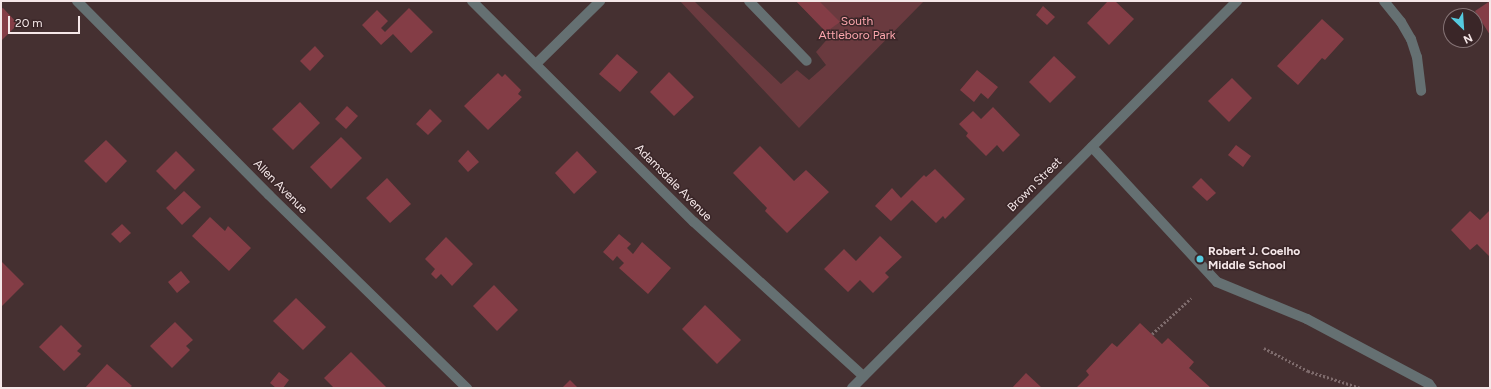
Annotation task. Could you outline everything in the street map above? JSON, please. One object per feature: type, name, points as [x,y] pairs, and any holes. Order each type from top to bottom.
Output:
[{"type":"street","name":"Allen Avenue","points":[[77,1],[269,195],[467,388]]},
{"type":"street","name":"Adamsdale Avenue","points":[[472,1],[694,222],[863,376]]},
{"type":"street","points":[[536,64],[600,1]]},
{"type":"street","points":[[749,1],[807,61]]},
{"type":"street","name":"Brown Street","points":[[852,388],[1237,1]]},
{"type":"street","points":[[1384,1],[1401,22],[1411,39],[1417,57],[1420,91]]},
{"type":"street","points":[[1092,147],[1217,282],[1306,319],[1429,384],[1432,388]]},
{"type":"path","points":[[1152,334],[1191,298]]},
{"type":"path","points":[[1264,348],[1308,371],[1361,388]]},
{"type":"green space","name":"South Attleboro Park","points":[[680,1],[694,1],[781,84],[797,70],[809,80],[826,65],[816,52],[830,36],[796,1],[924,1],[799,128]]},
{"type":"building","points":[[796,1],[819,1],[840,22],[826,32]]},
{"type":"building","points":[[1108,1],[1115,1],[1134,19],[1109,45],[1087,23]]},
{"type":"building","points":[[1490,1],[1490,35],[1483,24],[1483,8],[1480,8]]},
{"type":"building","points":[[1043,6],[1055,17],[1047,25],[1036,15]]},
{"type":"building","points":[[3,8],[18,24],[1,41],[1,9]]},
{"type":"building","points":[[409,8],[433,32],[411,53],[393,34],[381,45],[362,25],[377,10],[388,21],[381,28],[385,32]]},
{"type":"building","points":[[1322,19],[1344,39],[1325,60],[1322,58],[1298,85],[1277,66]]},
{"type":"building","points":[[315,46],[324,56],[310,71],[300,61]]},
{"type":"building","points":[[617,54],[638,72],[620,92],[599,74]]},
{"type":"building","points":[[1054,56],[1076,77],[1050,103],[1029,82]]},
{"type":"building","points":[[977,70],[998,87],[988,99],[981,93],[974,102],[960,90]]},
{"type":"building","points":[[669,72],[694,97],[674,116],[650,92]]},
{"type":"building","points":[[498,73],[502,77],[505,74],[521,90],[518,94],[522,97],[488,130],[464,106]]},
{"type":"building","points":[[1232,78],[1252,98],[1229,122],[1208,101]]},
{"type":"building","points":[[300,102],[320,123],[293,150],[272,129]]},
{"type":"building","points":[[347,106],[358,116],[346,129],[335,119]]},
{"type":"building","points":[[993,107],[1020,135],[1003,152],[997,145],[986,156],[966,136],[968,133],[959,124],[973,111],[981,119]]},
{"type":"building","points":[[430,109],[442,121],[428,135],[416,124]]},
{"type":"building","points":[[341,137],[362,158],[331,189],[310,167]]},
{"type":"building","points":[[106,140],[127,161],[106,183],[84,161]]},
{"type":"building","points":[[1236,145],[1251,156],[1243,167],[1228,155]]},
{"type":"building","points":[[760,146],[794,181],[806,170],[829,192],[787,233],[765,211],[767,208],[733,173]]},
{"type":"building","points":[[468,150],[479,162],[468,172],[458,161]]},
{"type":"building","points":[[176,151],[195,170],[175,190],[156,171]]},
{"type":"building","points":[[577,151],[597,172],[574,194],[555,173]]},
{"type":"building","points":[[935,169],[965,199],[945,219],[943,216],[936,223],[912,200],[891,221],[875,206],[892,188],[901,198],[924,175],[926,177]]},
{"type":"building","points":[[387,178],[411,204],[390,223],[366,198]]},
{"type":"building","points":[[1201,178],[1216,193],[1207,201],[1192,187]]},
{"type":"building","points":[[184,191],[201,207],[182,225],[166,208]]},
{"type":"building","points":[[1490,210],[1490,257],[1477,244],[1470,250],[1451,230],[1470,211],[1480,220]]},
{"type":"building","points":[[210,217],[225,231],[228,226],[251,248],[229,271],[192,236]]},
{"type":"building","points":[[122,224],[131,233],[120,243],[111,234]]},
{"type":"building","points":[[619,234],[631,244],[627,248],[633,254],[642,242],[671,268],[648,294],[619,268],[624,263],[617,256],[613,261],[603,252]]},
{"type":"building","points":[[880,236],[902,257],[885,273],[889,277],[873,293],[860,280],[848,292],[824,269],[844,249],[856,261]]},
{"type":"building","points":[[446,237],[473,264],[452,286],[441,274],[436,279],[431,274],[435,269],[425,259]]},
{"type":"building","points":[[1,261],[24,284],[2,306],[1,305]]},
{"type":"building","points":[[181,271],[190,282],[177,293],[168,282]]},
{"type":"building","points":[[494,285],[518,310],[497,331],[473,306]]},
{"type":"building","points":[[296,298],[326,327],[303,350],[273,321]]},
{"type":"building","points":[[705,305],[741,340],[717,364],[682,329]]},
{"type":"building","points":[[175,322],[193,340],[186,346],[190,350],[172,368],[150,346]]},
{"type":"building","points":[[1140,323],[1162,344],[1168,338],[1194,362],[1189,368],[1211,388],[1076,388],[1089,375],[1086,371],[1112,343],[1117,347]]},
{"type":"building","points":[[61,325],[82,346],[77,351],[81,354],[64,371],[39,347]]},
{"type":"building","points":[[351,352],[387,388],[334,388],[324,378]]},
{"type":"building","points":[[107,364],[132,386],[129,388],[85,388]]},
{"type":"building","points":[[279,372],[289,380],[283,388],[276,388],[270,383]]},
{"type":"building","points":[[1026,373],[1042,388],[1012,388]]},
{"type":"building","points":[[570,380],[578,388],[562,388]]},
{"type":"place","name":"Robert J. Coelho Middle School","points":[[1200,259]]}]
